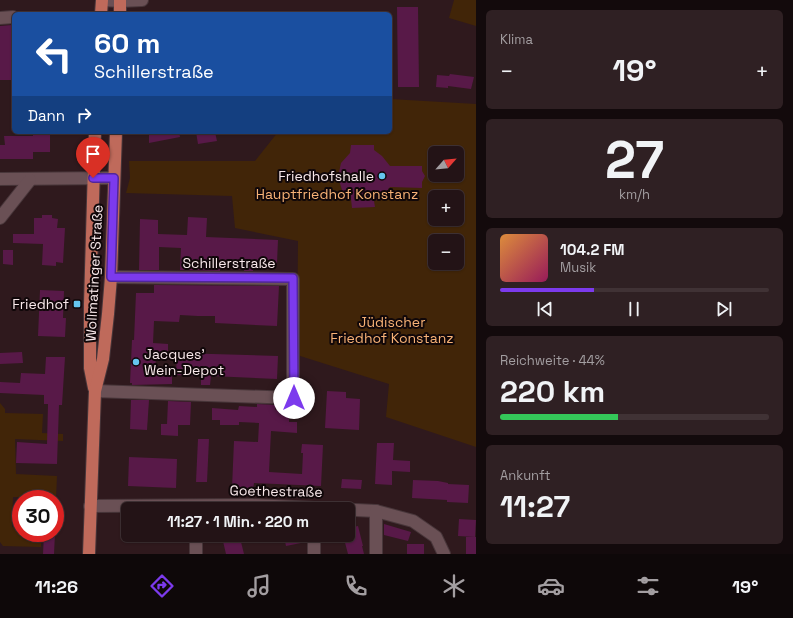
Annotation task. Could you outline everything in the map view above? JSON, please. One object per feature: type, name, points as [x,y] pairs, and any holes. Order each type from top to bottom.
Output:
[{"type":"main road","points":[[101,12],[102,0]]},
{"type":"main road","points":[[120,1],[120,12]]},
{"type":"main road","name":"Wollmatinger Straße","points":[[95,134],[90,304],[90,368],[95,391]]},
{"type":"main road","name":"Wollmatinger Straße","points":[[89,554],[95,391],[103,359],[111,277],[116,134]]},
{"type":"street","points":[[102,0],[142,0]]},
{"type":"street","points":[[0,18],[12,17]]},
{"type":"street","points":[[0,179],[30,180],[114,178]]},
{"type":"street","points":[[0,218],[30,180]]},
{"type":"street","name":"Schillerstraße","points":[[95,391],[294,398],[293,278],[111,277]]},
{"type":"street","name":"Goethestraße","points":[[90,506],[121,506]]},
{"type":"street","name":"Goethestraße","points":[[355,510],[376,511],[413,520],[436,537],[444,554]]},
{"type":"street","points":[[376,511],[376,554]]},
{"type":"street","points":[[196,542],[196,554]]},
{"type":"street","points":[[314,542],[314,554]]},
{"type":"green space","points":[[454,0],[476,0],[476,26],[449,18]]},
{"type":"green space","name":"Hauptfriedhof Konstanz","points":[[392,99],[476,104],[476,447],[386,417],[389,384],[297,355],[298,241],[235,228],[232,196],[126,193],[130,178],[129,161],[255,161],[276,134],[392,134]]},
{"type":"green space","points":[[0,403],[5,409],[5,413],[43,414],[42,433],[63,434],[63,441],[15,439],[16,474],[57,476],[56,490],[12,490],[12,542],[41,542],[41,547],[3,546],[0,542]]},
{"type":"building","points":[[397,7],[418,7],[419,87],[398,87]]},
{"type":"building","points":[[12,25],[12,80],[0,80],[0,26]]},
{"type":"building","points":[[450,74],[474,77],[471,89],[448,86],[448,88],[436,87],[437,75],[449,76]]},
{"type":"building","points":[[33,134],[50,134],[50,152],[33,152],[33,159],[0,159],[0,145],[5,145],[4,136],[33,136]]},
{"type":"building","points":[[149,134],[179,134],[180,137],[149,143]]},
{"type":"building","points":[[196,134],[215,134],[217,141],[198,144]]},
{"type":"building","name":"Friedhofshalle","points":[[351,145],[374,145],[374,150],[382,156],[390,166],[422,166],[422,171],[425,176],[422,182],[422,188],[390,187],[384,195],[374,201],[375,207],[352,208],[351,199],[342,190],[338,177],[341,163],[350,153]]},
{"type":"building","points":[[42,215],[52,215],[52,218],[58,219],[57,228],[65,228],[63,263],[56,262],[56,266],[42,265],[43,244],[13,243],[13,234],[34,234],[34,218],[42,218]]},
{"type":"building","points":[[188,217],[207,218],[206,237],[278,240],[277,263],[254,262],[253,271],[244,271],[245,262],[220,260],[220,271],[180,270],[181,248],[159,247],[159,270],[139,270],[140,219],[158,220],[158,234],[187,235]]},
{"type":"building","points":[[3,250],[13,250],[13,265],[3,264]]},
{"type":"building","points":[[154,285],[279,286],[277,326],[215,323],[215,316],[180,315],[179,322],[154,321],[153,343],[168,344],[168,354],[156,354],[155,374],[172,375],[172,384],[132,385],[132,383],[130,383],[136,293],[154,293]]},
{"type":"building","points":[[40,290],[64,291],[63,318],[66,318],[65,337],[38,336]]},
{"type":"building","points":[[22,352],[23,363],[0,364],[0,353]]},
{"type":"building","points":[[177,353],[278,356],[277,379],[211,376],[210,385],[201,385],[201,376],[176,375]]},
{"type":"building","points":[[46,357],[65,357],[62,405],[59,405],[57,464],[16,463],[17,442],[47,444],[48,404],[44,404],[44,395],[0,393],[0,382],[20,383],[21,373],[45,374]]},
{"type":"building","points":[[327,391],[346,392],[346,398],[360,399],[359,430],[325,428]]},
{"type":"building","points":[[131,400],[149,400],[147,430],[130,429]]},
{"type":"building","points":[[168,401],[191,402],[190,425],[178,425],[178,436],[161,435],[161,424],[167,424]]},
{"type":"building","points":[[257,404],[276,405],[275,410],[289,410],[289,422],[297,422],[297,433],[271,431],[269,472],[302,474],[302,444],[323,445],[321,486],[254,483],[253,489],[232,488],[234,441],[258,442],[259,423],[239,422],[239,425],[220,425],[220,420],[212,420],[212,408],[238,410],[239,406],[257,407]]},
{"type":"building","points":[[198,439],[209,439],[207,482],[196,482]]},
{"type":"building","points":[[377,443],[394,443],[393,460],[410,461],[410,472],[392,471],[392,485],[375,484]]},
{"type":"building","points":[[129,457],[177,459],[176,488],[128,486]]},
{"type":"building","points":[[342,479],[362,480],[361,489],[341,488]]},
{"type":"building","points":[[413,480],[438,481],[448,484],[469,485],[468,503],[412,498]]},
{"type":"building","points":[[459,519],[476,520],[475,537],[458,536]]},
{"type":"building","points":[[384,524],[411,532],[408,541],[384,535]]},
{"type":"building","points":[[358,526],[364,554],[348,554],[345,542],[355,542],[355,527]]},
{"type":"building","points":[[466,537],[476,537],[476,554],[466,554]]},
{"type":"building","points":[[44,542],[55,542],[54,554],[43,554]]},
{"type":"building","points":[[223,542],[241,542],[244,554],[226,554]]},
{"type":"building","points":[[285,542],[306,542],[286,546]]},
{"type":"building","points":[[407,544],[424,544],[424,554],[407,554]]},
{"type":"place","name":"Friedhofshalle","points":[[382,176]]},
{"type":"place","name":"Friedhof","points":[[77,304]]},
{"type":"place","name":"Jacques’ Wein-Depot","points":[[136,362]]},
{"type":"route","points":[[93,178],[114,178],[111,277],[293,278],[294,398]]},
{"type":"park label","name":"Jüdischer Friedhof Konstanz","points":[[392,330]]}]
